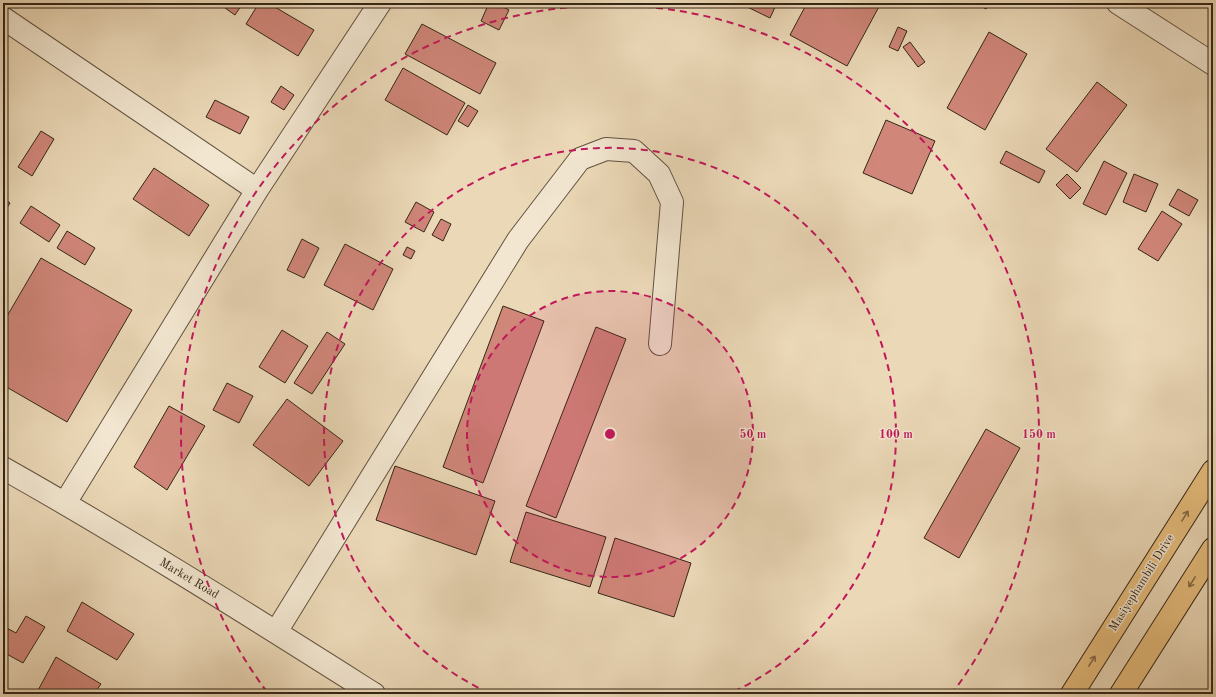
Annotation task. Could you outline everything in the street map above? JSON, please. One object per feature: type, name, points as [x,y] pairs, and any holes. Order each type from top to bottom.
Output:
[{"type":"main road","name":"Masiyephambili Drive","points":[[1072,694],[1213,471]]},
{"type":"main road","points":[[1121,694],[1213,550]]},
{"type":"street","points":[[65,503],[258,190],[380,3]]},
{"type":"street","points":[[1118,3],[1213,64]]},
{"type":"street","points":[[3,18],[258,190]]},
{"type":"street","points":[[276,632],[518,240],[580,159],[606,149],[634,150],[659,174],[672,202],[660,344]]},
{"type":"street","name":"Market Road","points":[[3,468],[65,503],[276,632],[374,694]]},
{"type":"building","points":[[218,3],[243,3],[235,15]]},
{"type":"building","points":[[259,3],[268,3],[314,30],[298,56],[246,24]]},
{"type":"building","points":[[489,3],[495,3],[509,10],[499,30],[481,21]]},
{"type":"building","points":[[739,3],[777,3],[770,18]]},
{"type":"building","points":[[807,3],[881,3],[847,66],[790,35]]},
{"type":"building","points":[[975,3],[989,3],[986,9]]},
{"type":"building","points":[[422,24],[496,63],[480,94],[405,54]]},
{"type":"building","points":[[898,27],[907,31],[898,51],[889,47]]},
{"type":"building","points":[[989,32],[1027,54],[985,130],[947,108]]},
{"type":"building","points":[[910,42],[925,62],[918,67],[903,47]]},
{"type":"building","points":[[403,68],[465,103],[447,135],[385,100]]},
{"type":"building","points":[[1097,82],[1127,105],[1077,172],[1046,149]]},
{"type":"building","points":[[281,86],[294,95],[284,110],[271,102]]},
{"type":"building","points":[[215,100],[249,117],[240,134],[206,117]]},
{"type":"building","points":[[468,105],[478,111],[468,127],[458,121]]},
{"type":"building","points":[[886,120],[935,141],[912,194],[863,173]]},
{"type":"building","points":[[41,131],[54,139],[32,176],[18,167]]},
{"type":"building","points":[[1006,151],[1045,171],[1039,183],[1000,163]]},
{"type":"building","points":[[1104,161],[1127,173],[1106,215],[1083,204]]},
{"type":"building","points":[[154,168],[209,205],[189,236],[133,199]]},
{"type":"building","points":[[1067,174],[1081,188],[1070,199],[1056,185]]},
{"type":"building","points":[[1134,174],[1158,184],[1146,212],[1123,202]]},
{"type":"building","points":[[1178,189],[1198,200],[1189,216],[1169,205]]},
{"type":"building","points":[[3,198],[10,203],[3,214]]},
{"type":"building","points":[[416,202],[434,212],[424,232],[405,222]]},
{"type":"building","points":[[31,206],[60,225],[49,242],[20,223]]},
{"type":"building","points":[[1162,211],[1182,224],[1158,261],[1138,249]]},
{"type":"building","points":[[441,219],[451,224],[443,241],[432,235]]},
{"type":"building","points":[[67,231],[95,248],[85,265],[57,248]]},
{"type":"building","points":[[302,239],[319,248],[304,278],[287,270]]},
{"type":"building","points":[[345,244],[393,269],[373,310],[324,285]]},
{"type":"building","points":[[407,247],[415,251],[411,259],[403,255]]},
{"type":"building","points":[[41,258],[132,310],[67,422],[3,385],[3,323]]},
{"type":"building","points":[[503,306],[544,321],[483,483],[443,467]]},
{"type":"building","points":[[596,327],[626,339],[556,518],[526,506]]},
{"type":"building","points":[[282,330],[308,346],[285,383],[259,367]]},
{"type":"building","points":[[327,332],[345,344],[312,394],[294,383]]},
{"type":"building","points":[[227,383],[253,396],[239,423],[213,410]]},
{"type":"building","points":[[287,399],[343,441],[309,486],[253,445]]},
{"type":"building","points":[[169,406],[205,426],[167,490],[134,467]]},
{"type":"building","points":[[986,429],[1020,448],[959,558],[924,538]]},
{"type":"building","points":[[395,466],[495,501],[476,555],[376,520]]},
{"type":"building","points":[[526,512],[606,537],[590,587],[510,562]]},
{"type":"building","points":[[615,538],[691,563],[674,617],[598,593]]},
{"type":"building","points":[[82,602],[134,634],[117,660],[67,631]]},
{"type":"building","points":[[26,616],[45,627],[23,663],[3,652],[3,626],[16,633]]},
{"type":"building","points":[[56,657],[101,684],[94,694],[36,694]]}]
